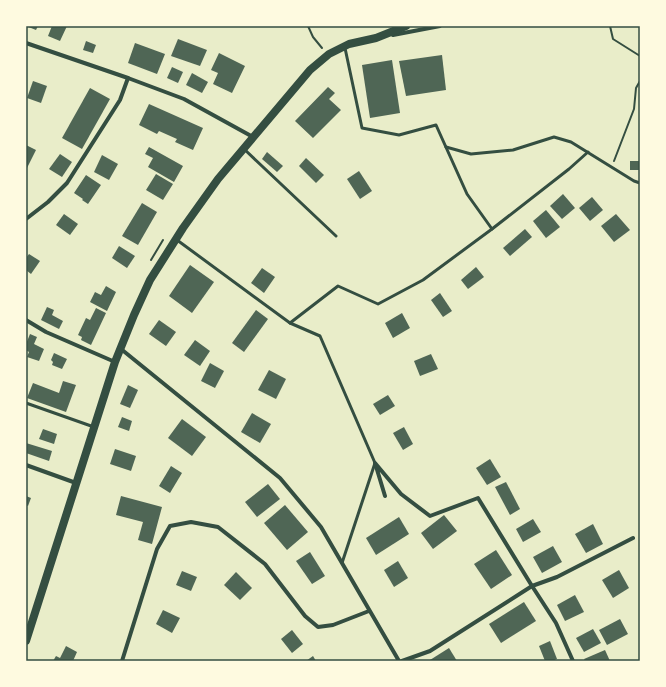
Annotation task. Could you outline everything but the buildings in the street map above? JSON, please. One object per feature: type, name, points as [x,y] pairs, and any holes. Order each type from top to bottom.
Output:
[{"type":"main road","points":[[26,641],[115,362],[150,280],[176,238],[218,179],[326,51],[376,38],[406,26]]},
{"type":"street","points":[[376,38],[440,26]]},
{"type":"street","points":[[26,43],[184,99],[253,137]]},
{"type":"street","points":[[26,219],[48,202],[67,183],[120,100],[128,78]]},
{"type":"street","points":[[26,320],[46,332],[115,362]]},
{"type":"street","points":[[121,349],[280,478],[321,527],[399,661]]},
{"type":"street","points":[[375,463],[385,496]]},
{"type":"street","points":[[375,463],[401,494],[430,516],[478,498],[556,623],[573,661]]},
{"type":"street","points":[[26,465],[77,483]]},
{"type":"street","points":[[122,661],[157,549],[170,526],[191,522],[218,527],[265,564],[305,616],[318,627],[333,626],[369,611]]},
{"type":"street","points":[[402,661],[430,652],[532,586],[557,577],[633,538]]},
{"type":"lane","points":[[344,46],[362,128],[399,135],[436,125],[467,194],[492,229]]},
{"type":"lane","points":[[446,148],[471,154],[513,150],[554,138],[571,142],[634,181],[640,183]]},
{"type":"lane","points":[[244,148],[336,236]]},
{"type":"lane","points":[[290,323],[338,286],[378,304],[423,280],[492,229],[588,152]]},
{"type":"lane","points":[[176,238],[290,323],[320,336],[375,463],[342,564]]},
{"type":"lane","points":[[26,403],[95,427]]},
{"type":"path","points":[[308,26],[313,37],[326,51]]},
{"type":"path","points":[[610,26],[613,39],[640,56]]},
{"type":"path","points":[[318,52],[326,51]]},
{"type":"path","points":[[612,167],[634,109],[636,88],[640,81]]},
{"type":"path","points":[[149,263],[165,238]]}]
